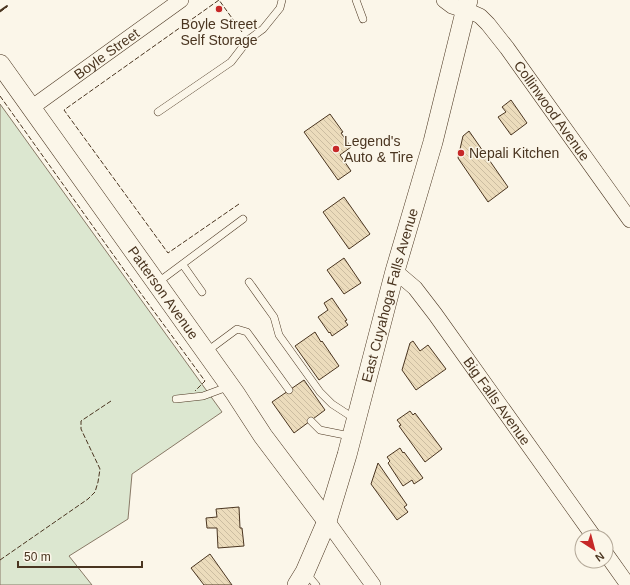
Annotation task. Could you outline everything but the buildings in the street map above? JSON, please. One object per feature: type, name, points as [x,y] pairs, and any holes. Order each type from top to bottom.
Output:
[{"type":"street","name":"Boyle Street","points":[[31,108],[181,0]]},
{"type":"street","points":[[444,0],[452,6],[466,5]]},
{"type":"street","name":"Collinwood Avenue","points":[[466,5],[471,12],[480,16],[495,32],[630,220]]},
{"type":"street","name":"East Cuyahoga Falls Avenue","points":[[306,581],[348,455],[395,271],[432,142],[466,5]]},
{"type":"street","name":"Patterson Avenue","points":[[0,64],[206,352],[263,436],[326,521]]},
{"type":"street","name":"Big Falls Avenue","points":[[395,271],[415,288],[435,314],[588,529]]},
{"type":"street","points":[[326,521],[373,585]]},
{"type":"street","points":[[614,565],[628,585]]},
{"type":"lane","points":[[158,112],[230,62],[248,40],[263,29],[276,14],[280,8],[282,0]]},
{"type":"lane","points":[[356,0],[363,19]]},
{"type":"lane","points":[[157,283],[243,219]]},
{"type":"lane","points":[[182,264],[202,292]]},
{"type":"lane","points":[[249,282],[274,317],[279,335],[320,392],[354,428]]},
{"type":"lane","points":[[206,352],[237,329],[247,332],[289,390]]},
{"type":"lane","points":[[176,399],[204,396],[230,386]]},
{"type":"lane","points":[[311,421],[320,430],[354,428]]},
{"type":"green space","points":[[0,104],[222,412],[132,474],[128,519],[69,556],[92,585],[0,585]]},
{"type":"fence","points":[[239,204],[168,253],[64,110],[219,0],[242,32]]},
{"type":"fence","points":[[0,12],[7,7]]},
{"type":"fence","points":[[0,96],[205,381],[195,391]]},
{"type":"fence","points":[[0,560],[88,499],[95,492],[100,469],[81,429],[81,421],[111,401]]},
{"type":"wall","points":[[0,11],[7,6]]},
{"type":"place","name":"Boyle Street Self Storage","points":[[219,9]]},
{"type":"place","name":"Legend's Auto & Tire","points":[[336,149]]},
{"type":"place","name":"Nepali Kitchen","points":[[461,153]]}]
